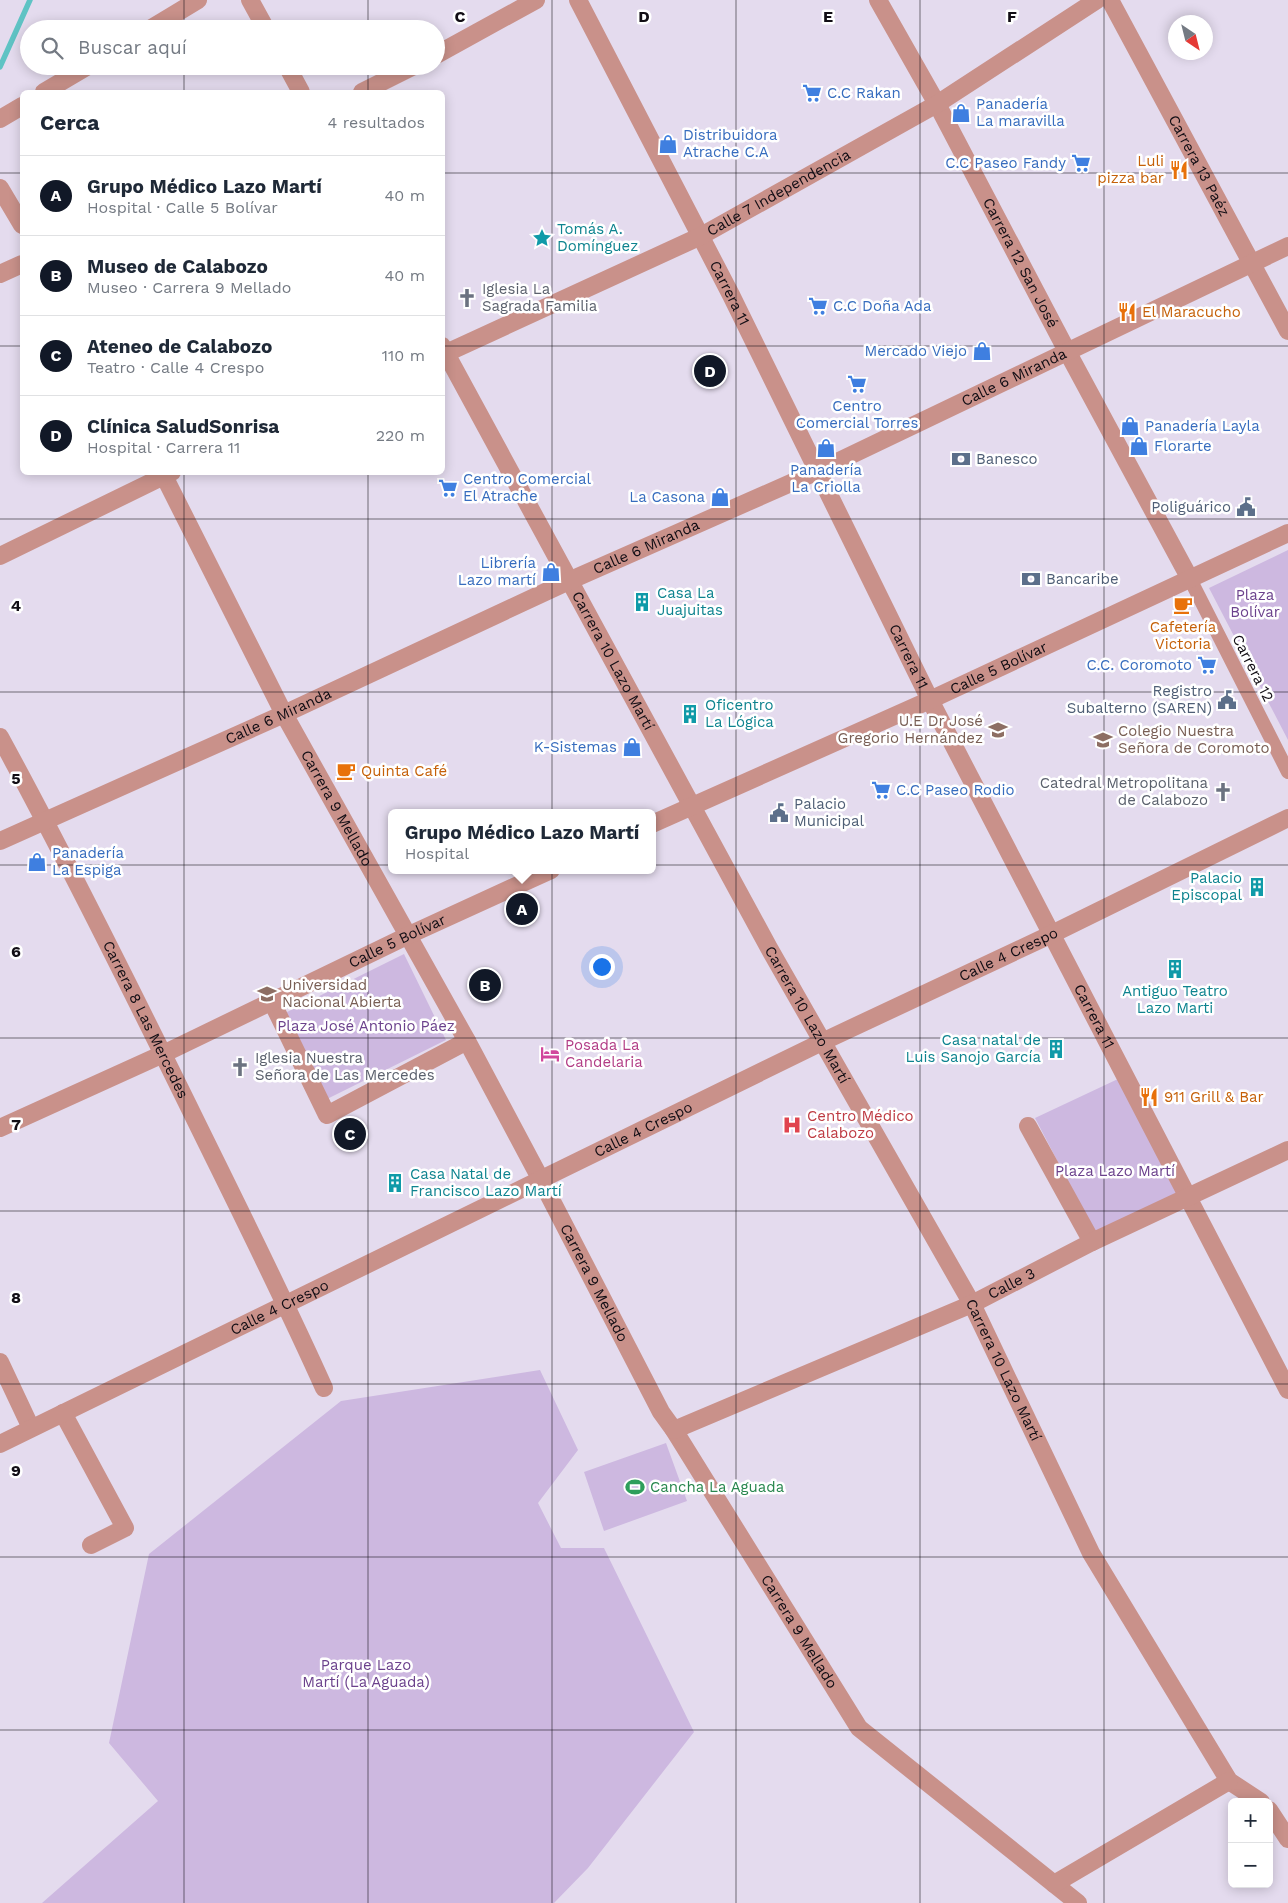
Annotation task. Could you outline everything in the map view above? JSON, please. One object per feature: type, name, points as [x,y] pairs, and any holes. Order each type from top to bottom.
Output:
[{"type":"street","points":[[165,20],[198,0]]},
{"type":"street","points":[[250,0],[261,20]]},
{"type":"street","points":[[445,50],[536,0]]},
{"type":"street","name":"Carrera 11","points":[[578,0],[701,236],[930,700],[1288,1390]]},
{"type":"street","name":"Carrera 12 San José","points":[[878,0],[938,104],[1068,353],[1190,579]]},
{"type":"street","name":"Calle 7 Independencia","points":[[445,351],[701,236],[938,104],[1098,0]]},
{"type":"street","name":"Carrera 13 Paéz","points":[[1110,0],[1288,331]]},
{"type":"street","points":[[47,90],[73,75]]},
{"type":"street","points":[[292,75],[300,90]]},
{"type":"street","points":[[366,90],[396,75]]},
{"type":"street","points":[[0,119],[20,107]]},
{"type":"street","points":[[0,188],[20,222]]},
{"type":"street","name":"Calle 6 Miranda","points":[[0,841],[284,714],[571,580],[818,471],[1068,353],[1288,246]]},
{"type":"street","points":[[0,274],[20,265]]},
{"type":"street","name":"Carrera 10 Lazo Martí","points":[[445,353],[571,580],[692,806],[822,1042],[972,1304],[1091,1553],[1229,1781],[1255,1798]]},
{"type":"street","points":[[0,556],[164,475]]},
{"type":"street","name":"Carrera 9 Mellado","points":[[166,475],[284,714],[467,1041],[661,1412],[674,1430],[858,1728],[1078,1903]]},
{"type":"street","name":"Calle 5 Bolívar","points":[[656,822],[930,700],[1288,533]]},
{"type":"street","name":"Carrera 12","points":[[1190,579],[1288,772]]},
{"type":"street","name":"Carrera 8 Las Mercedes","points":[[0,737],[45,820],[163,1054],[286,1304],[324,1388]]},
{"type":"street","name":"Calle 4 Crespo","points":[[0,1444],[822,1042],[1052,934],[1288,818]]},
{"type":"street","name":"Calle 5 Bolívar","points":[[0,1128],[163,1054],[409,935],[542,874]]},
{"type":"street","points":[[272,1002],[326,1115],[467,1041]]},
{"type":"street","points":[[1028,1126],[1092,1242]]},
{"type":"street","name":"Calle 3","points":[[674,1430],[972,1304],[1092,1242],[1288,1150]]},
{"type":"street","points":[[0,1362],[31,1428]]},
{"type":"street","points":[[63,1413],[125,1528],[91,1545]]},
{"type":"street","points":[[1054,1884],[1229,1781]]},
{"type":"street","points":[[1273,1816],[1288,1839]]},
{"type":"green space","name":"Plaza Bolívar","points":[[1288,550],[1288,740],[1209,588]]},
{"type":"green space","name":"Plaza José Antonio Páez","points":[[404,954],[446,1040],[327,1099],[285,1013]]},
{"type":"green space","name":"Plaza Lazo Martí","points":[[1118,1079],[1179,1194],[1095,1233],[1035,1118]]},
{"type":"green space","name":"Parque Lazo Martí (La Aguada)","points":[[540,1370],[578,1450],[538,1503],[561,1548],[604,1548],[694,1732],[588,1868],[554,1903],[42,1903],[158,1801],[109,1743],[149,1554],[341,1401]]},
{"type":"green space","name":"Cancha La Aguada","points":[[666,1443],[687,1501],[604,1531],[584,1472]]},
{"type":"waterway","points":[[21,20],[30,0]]},
{"type":"waterway","points":[[0,67],[20,22]]},
{"type":"place","name":"C.C Rakan","points":[[812,93]]},
{"type":"place","name":"Panadería La maravilla","points":[[961,113]]},
{"type":"place","name":"Distribuidora Atrache C.A","points":[[668,144]]},
{"type":"place","name":"C.C Paseo Fandy","points":[[1081,163]]},
{"type":"place","name":"Luli pizza bar","points":[[1179,170]]},
{"type":"place","name":"Tomás A. Domínguez","points":[[542,238]]},
{"type":"place","name":"Iglesia La Sagrada Familia","points":[[467,298]]},
{"type":"place","name":"C.C Doña Ada","points":[[818,306]]},
{"type":"place","name":"El Maracucho","points":[[1127,312]]},
{"type":"place","name":"Mercado Viejo","points":[[982,351]]},
{"type":"place","name":"Clínica SaludSonrisa","points":[[710,371]]},
{"type":"place","name":"Centro Comercial Torres","points":[[857,384]]},
{"type":"place","name":"Panadería Layla","points":[[1130,426]]},
{"type":"place","name":"Florarte","points":[[1139,446]]},
{"type":"place","name":"Panadería La Criolla","points":[[826,448]]},
{"type":"place","name":"Banesco","points":[[961,459]]},
{"type":"place","name":"Centro Comercial El Atrache","points":[[448,488]]},
{"type":"place","name":"La Casona","points":[[720,497]]},
{"type":"place","name":"Poliguárico","points":[[1246,507]]},
{"type":"place","name":"Librería Lazo martí","points":[[551,572]]},
{"type":"place","name":"Bancaribe","points":[[1031,579]]},
{"type":"place","name":"Casa La Juajuitas","points":[[642,602]]},
{"type":"place","name":"Cafetería Victoria","points":[[1183,605]]},
{"type":"place","name":"C.C. Coromoto","points":[[1207,665]]},
{"type":"place","name":"Registro Subalterno (SAREN)","points":[[1227,700]]},
{"type":"place","name":"Oficentro La Lógica","points":[[690,714]]},
{"type":"place","name":"U.E Dr José Gregorio Hernández","points":[[998,730]]},
{"type":"place","name":"Colegio Nuestra Señora de Coromoto","points":[[1103,740]]},
{"type":"place","name":"K-Sistemas","points":[[632,747]]},
{"type":"place","name":"Quinta Café","points":[[346,771]]},
{"type":"place","name":"C.C Paseo Rodio","points":[[881,790]]},
{"type":"place","name":"Catedral Metropolitana de Calabozo","points":[[1223,792]]},
{"type":"place","name":"Palacio Municipal","points":[[779,813]]},
{"type":"place","name":"Panadería La Espiga","points":[[37,862]]},
{"type":"place","name":"Palacio Episcopal","points":[[1257,887]]},
{"type":"place","name":"Grupo Médico Lazo Martí","points":[[522,909]]},
{"type":"place","name":"Antiguo Teatro Lazo Marti","points":[[1175,969]]},
{"type":"place","name":"Museo de Calabozo","points":[[485,985]]},
{"type":"place","name":"Universidad Nacional Abierta","points":[[267,994]]},
{"type":"place","name":"Casa natal de Luis Sanojo García","points":[[1056,1049]]},
{"type":"place","name":"Posada La Candelaria","points":[[550,1054]]},
{"type":"place","name":"Iglesia Nuestra Señora de Las Mercedes","points":[[240,1067]]},
{"type":"place","name":"911 Grill & Bar","points":[[1149,1097]]},
{"type":"place","name":"Centro Médico Calabozo","points":[[792,1125]]},
{"type":"place","name":"Ateneo de Calabozo","points":[[350,1134]]},
{"type":"place","name":"Casa Natal de Francisco Lazo Martí","points":[[395,1183]]},
{"type":"place","name":"Cancha La Aguada","points":[[635,1487]]}]
